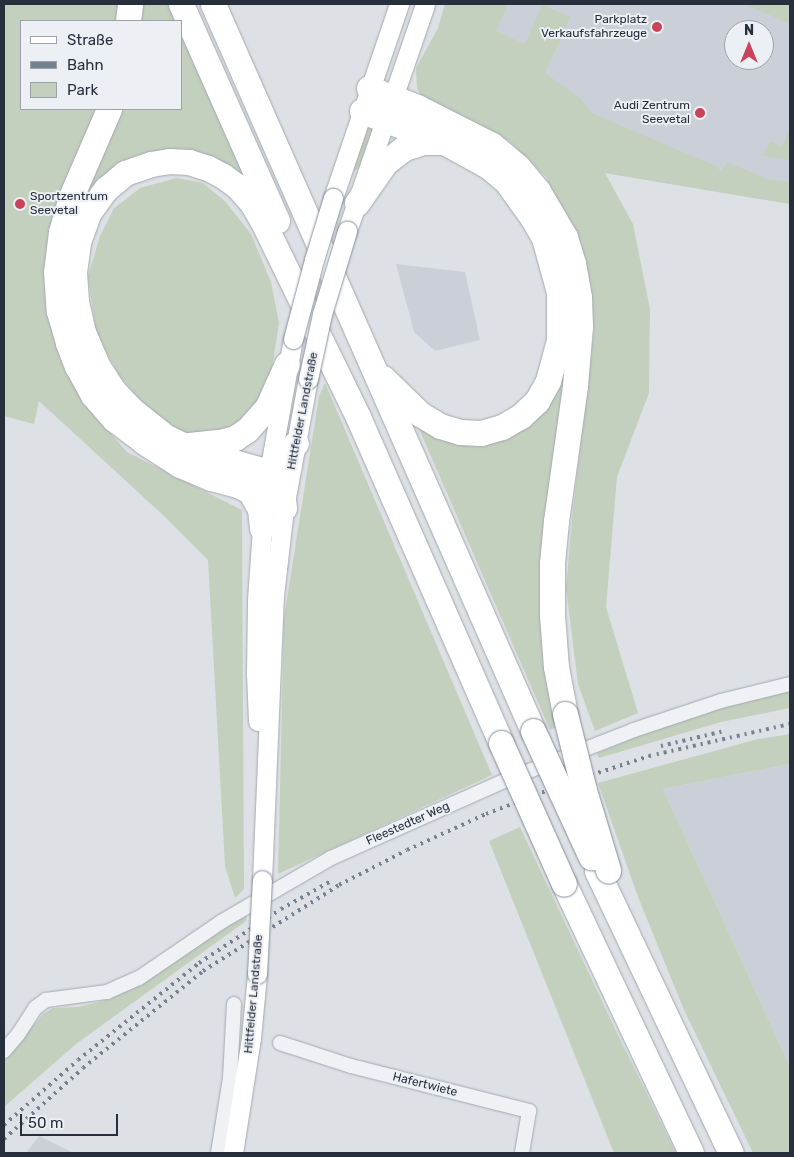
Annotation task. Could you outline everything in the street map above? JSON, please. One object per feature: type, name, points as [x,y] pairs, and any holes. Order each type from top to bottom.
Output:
[{"type":"highway","points":[[128,20],[130,4]]},
{"type":"highway","points":[[180,4],[304,279],[358,417]]},
{"type":"highway","points":[[213,4],[533,731],[603,870],[630,944],[731,1153]]},
{"type":"highway","points":[[369,88],[389,109],[488,166],[506,181],[532,217],[544,238],[559,292],[560,333],[555,360],[541,394],[527,411],[502,427],[481,433],[460,432],[440,426],[420,414],[374,369]]},
{"type":"highway","points":[[362,111],[389,109],[474,135],[492,146],[518,167],[538,191],[565,237],[573,263],[579,297],[579,350],[556,521],[552,564],[552,615],[556,667],[565,714],[603,870]]},
{"type":"highway","points":[[109,110],[72,197],[61,232],[56,272],[59,311],[68,343],[77,366],[93,395],[114,419],[144,442],[180,465],[211,478],[238,485],[256,498],[260,509],[262,528]]},
{"type":"highway","points":[[357,203],[384,163],[404,148],[424,142],[444,142]]},
{"type":"highway","points":[[284,508],[282,491],[269,472],[259,467],[218,458],[181,445],[151,427],[113,390],[97,365],[83,332],[76,301],[74,272],[78,242],[89,212],[106,189],[125,173],[150,164],[169,161],[189,162],[208,168],[238,187],[252,203],[262,220],[358,417],[564,884],[691,1153]]},
{"type":"highway","points":[[181,445],[220,442],[235,438],[247,430],[267,408],[288,364]]},
{"type":"highway","points":[[238,485],[255,480],[269,472],[286,458],[296,443]]},
{"type":"main road","name":"Hittfelder Landstraße","points":[[265,834],[256,674],[257,600],[262,528],[269,472],[293,340],[314,260],[369,88],[399,4]]},
{"type":"main road","name":"Hittfelder Landstraße","points":[[233,1153],[252,1038],[258,974],[272,640],[284,508],[322,314],[357,203],[425,4]]},
{"type":"street","name":"Fleestedter Weg","points":[[4,1051],[19,1033],[35,1008],[46,1000],[107,992],[139,978],[221,922],[331,858],[506,780],[634,730],[721,701],[790,684]]},
{"type":"street","name":"Hittfelder Landstraße","points":[[218,1153],[230,1078],[234,1004]]},
{"type":"street","name":"Hafertwiete","points":[[280,1043],[351,1066],[529,1111],[522,1153]]},
{"type":"shaded area","points":[[490,4],[790,4],[790,204],[605,173],[479,47]]},
{"type":"shaded area","points":[[396,264],[465,272],[480,340],[435,351],[414,332]]},
{"type":"shaded area","points":[[790,764],[790,1067],[663,789]]},
{"type":"shaded area","points":[[39,1136],[74,1153],[26,1153]]},
{"type":"green space","points":[[4,4],[118,4],[117,20],[20,20],[20,110],[97,110],[75,159],[96,417],[127,452],[242,510],[244,889],[235,898],[225,866],[208,560],[164,516],[39,401],[34,424],[4,416]]},
{"type":"green space","points":[[141,4],[169,4],[176,20],[141,20]]},
{"type":"green space","points":[[445,4],[508,4],[496,31],[525,44],[542,5],[570,17],[545,73],[579,97],[592,113],[716,166],[721,171],[727,162],[767,179],[790,182],[790,204],[605,173],[633,224],[650,309],[649,393],[617,477],[606,607],[638,713],[595,731],[578,684],[566,588],[573,509],[594,330],[582,251],[546,177],[509,141],[424,100],[417,88],[416,68],[438,28]]},
{"type":"green space","points":[[744,4],[790,4],[790,24]]},
{"type":"green space","points":[[182,35],[251,188],[161,150],[135,156],[113,169],[87,192],[88,180],[122,110],[182,110]]},
{"type":"green space","points":[[376,119],[359,168],[346,176],[367,125]]},
{"type":"green space","points":[[790,127],[790,160],[763,156],[770,141],[782,146]]},
{"type":"green space","points":[[176,178],[203,183],[225,201],[251,234],[271,282],[279,323],[272,369],[255,408],[239,427],[210,437],[179,434],[151,414],[119,375],[96,333],[88,276],[100,236],[114,208],[140,188]]},
{"type":"green space","points":[[569,366],[558,726],[550,730],[416,422],[466,442],[550,400]]},
{"type":"green space","points":[[325,383],[492,775],[278,874],[284,618],[319,396]]},
{"type":"green space","points":[[790,690],[790,708],[721,722],[599,758],[597,753],[659,727],[720,707]]},
{"type":"green space","points":[[790,734],[790,764],[663,789],[790,1067],[790,1153],[753,1153],[684,1010],[638,897],[598,783],[758,739]]},
{"type":"green space","points":[[520,827],[676,1153],[614,1153],[489,841]]},
{"type":"green space","points":[[247,910],[246,921],[76,1044],[4,1107],[4,1061],[43,1014],[53,1008],[78,1007],[111,999]]},
{"type":"railway","points":[[4,1139],[83,1068],[203,971],[339,885],[407,850],[486,814],[570,782],[649,756],[790,724]]},
{"type":"railway","points":[[661,746],[724,731]]},
{"type":"railway","points":[[4,1125],[78,1060],[199,963],[281,909],[331,881]]},
{"type":"place","name":"Parkplatz Verkaufsfahrzeuge","points":[[657,27]]},
{"type":"place","name":"Audi Zentrum Seevetal","points":[[700,113]]},
{"type":"place","name":"Sportzentrum Seevetal","points":[[20,204]]}]
